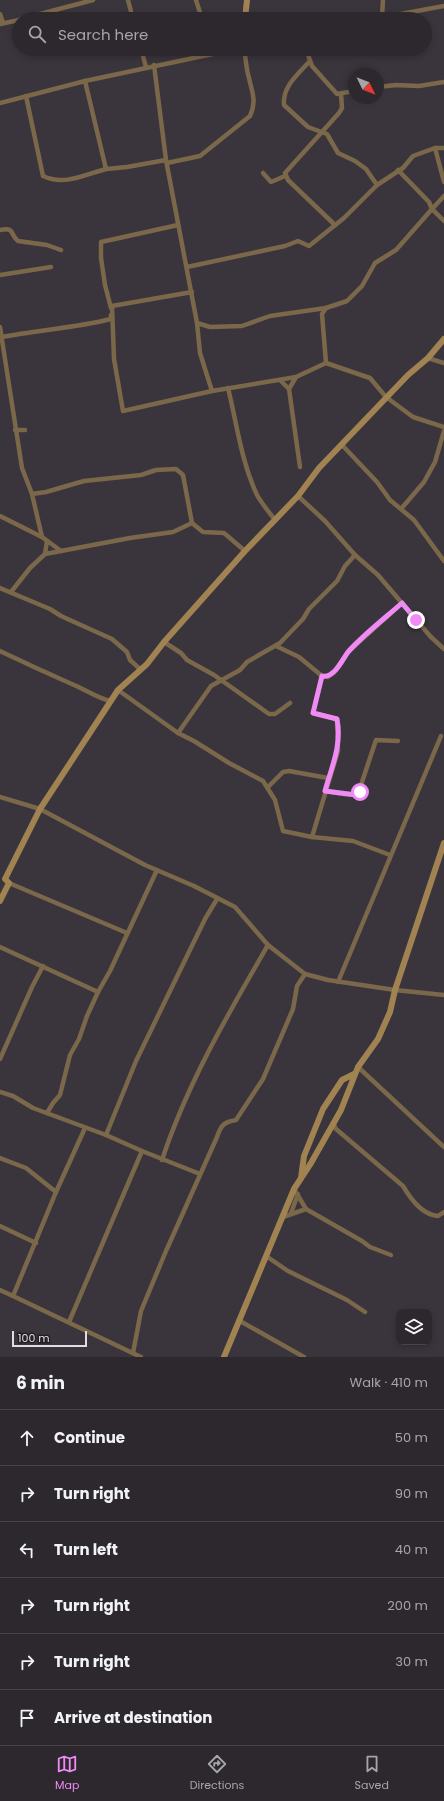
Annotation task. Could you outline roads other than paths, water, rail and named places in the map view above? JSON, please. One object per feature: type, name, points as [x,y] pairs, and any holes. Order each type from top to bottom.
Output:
[{"type":"street","points":[[47,12],[93,0]]},
{"type":"street","points":[[128,0],[132,12]]},
{"type":"street","points":[[196,0],[200,12]]},
{"type":"street","points":[[246,12],[247,0]]},
{"type":"street","points":[[382,12],[383,0]]},
{"type":"street","points":[[410,12],[444,6]]},
{"type":"street","points":[[0,14],[1,24],[12,21]]},
{"type":"street","points":[[143,56],[146,67]]},
{"type":"street","points":[[0,103],[192,56]]},
{"type":"street","points":[[26,96],[43,176],[53,181],[68,180],[106,169],[200,156],[250,116],[254,95],[245,56]]},
{"type":"street","points":[[308,56],[309,62],[337,94],[348,92]]},
{"type":"street","points":[[309,62],[291,82],[285,94],[284,105],[308,127],[322,132],[330,137],[338,153],[366,168],[377,184]]},
{"type":"street","points":[[154,65],[166,161],[192,292],[200,353],[212,391]]},
{"type":"street","points":[[85,81],[106,169]]},
{"type":"street","points":[[384,86],[396,84],[419,86],[444,82]]},
{"type":"street","points":[[262,173],[271,182],[285,176],[287,170],[339,113],[342,108],[341,94]]},
{"type":"street","points":[[436,148],[444,182]]},
{"type":"street","points":[[187,267],[285,246],[298,241],[309,246],[335,225],[377,184],[403,168],[414,156],[436,148],[444,148]]},
{"type":"street","points":[[398,170],[432,209],[444,220]]},
{"type":"street","points":[[285,176],[335,225]]},
{"type":"street","points":[[197,323],[210,327],[242,326],[270,316],[326,308],[347,301],[362,286],[375,263],[396,250],[444,196]]},
{"type":"street","points":[[2,337],[56,328],[87,325],[111,319],[112,306],[105,286],[101,258],[101,242],[178,225]]},
{"type":"street","points":[[0,230],[8,228],[12,231],[18,241],[47,245],[61,250]]},
{"type":"street","points":[[0,275],[51,267]]},
{"type":"street","points":[[192,292],[112,306],[114,359],[124,411],[212,391],[296,377],[326,363],[370,378],[386,398],[413,417],[444,427]]},
{"type":"street","points":[[326,308],[322,314],[326,363]]},
{"type":"street","points":[[0,328],[22,468],[32,494],[42,537]]},
{"type":"street","points":[[0,902],[5,879],[40,809],[118,690],[141,670],[245,550],[298,496],[319,468],[386,398],[428,358],[444,339]]},
{"type":"street","points":[[428,358],[444,363]]},
{"type":"street","points":[[289,389],[296,377]]},
{"type":"street","points":[[280,380],[289,389],[300,466]]},
{"type":"street","points":[[228,388],[241,448],[258,495],[275,520]]},
{"type":"street","points":[[15,430],[25,430]]},
{"type":"street","points":[[401,508],[424,482],[435,462],[444,431]]},
{"type":"street","points":[[342,445],[378,482],[390,500],[414,520],[444,561]]},
{"type":"street","points":[[32,494],[46,492],[84,481],[141,475],[156,470],[176,469],[182,475],[192,523],[203,532],[224,533],[245,550]]},
{"type":"street","points":[[298,496],[325,521],[355,555],[378,575],[444,649]]},
{"type":"street","points":[[0,516],[42,537],[61,551]]},
{"type":"street","points":[[11,592],[30,568],[45,554],[130,538],[173,532],[192,523]]},
{"type":"street","points":[[45,554],[47,541]]},
{"type":"street","points":[[178,734],[211,686],[240,670],[248,662],[276,646],[337,580],[345,566],[355,555]]},
{"type":"street","points":[[0,588],[112,639],[127,652],[130,660],[141,670]]},
{"type":"street","points":[[276,646],[299,657],[322,676],[328,677],[334,672],[349,651],[402,603]]},
{"type":"street","points":[[164,642],[181,652],[191,662],[272,715],[290,703]]},
{"type":"street","points":[[0,651],[50,676],[74,685],[96,697],[110,701]]},
{"type":"street","points":[[312,837],[328,778],[338,751],[337,719],[313,713],[322,676]]},
{"type":"street","points":[[118,690],[178,734],[194,741],[229,763],[256,776],[268,787],[275,800],[283,831],[312,837],[353,841],[390,854]]},
{"type":"street","points":[[338,982],[390,854],[441,736]]},
{"type":"street","points":[[325,791],[344,794],[358,794],[376,740],[398,741]]},
{"type":"street","points":[[268,787],[283,772],[288,771],[328,778]]},
{"type":"street","points":[[0,797],[40,809],[157,870],[194,886],[235,907],[268,945],[306,974],[338,982],[444,995]]},
{"type":"street","points":[[224,1357],[231,1336],[240,1321],[266,1256],[301,1179],[333,1127],[354,1074],[378,1039],[390,1012],[395,990],[444,843]]},
{"type":"street","points":[[47,1113],[60,1095],[70,1055],[79,1039],[98,992],[110,971],[157,870]]},
{"type":"street","points":[[5,879],[127,933]]},
{"type":"street","points":[[106,1135],[136,1061],[205,919],[217,899]]},
{"type":"street","points":[[162,1160],[187,1094],[268,945]]},
{"type":"street","points":[[0,947],[98,992]]},
{"type":"street","points":[[0,1059],[15,1023],[43,966]]},
{"type":"street","points":[[133,1353],[141,1311],[217,1137],[220,1126],[226,1122],[236,1120],[263,1079],[294,1009],[298,986],[306,974]]},
{"type":"street","points":[[358,1067],[444,1147]]},
{"type":"street","points":[[301,1179],[304,1156],[323,1109],[342,1080],[354,1074]]},
{"type":"street","points":[[0,1092],[47,1113],[106,1135],[162,1160],[200,1174]]},
{"type":"street","points":[[333,1127],[403,1186],[409,1198],[426,1212],[438,1216],[444,1212]]},
{"type":"street","points":[[13,1296],[56,1192],[85,1128]]},
{"type":"street","points":[[69,1322],[142,1151]]},
{"type":"street","points":[[0,1158],[26,1168],[56,1192]]},
{"type":"street","points":[[296,1192],[306,1209],[362,1240],[370,1247],[391,1255]]},
{"type":"street","points":[[291,1213],[296,1192]]},
{"type":"street","points":[[283,1217],[306,1209]]},
{"type":"street","points":[[0,1226],[36,1243]]},
{"type":"street","points":[[266,1256],[288,1271],[313,1285],[346,1300],[365,1312]]},
{"type":"street","points":[[0,1290],[140,1357]]},
{"type":"street","points":[[240,1321],[304,1357]]}]
